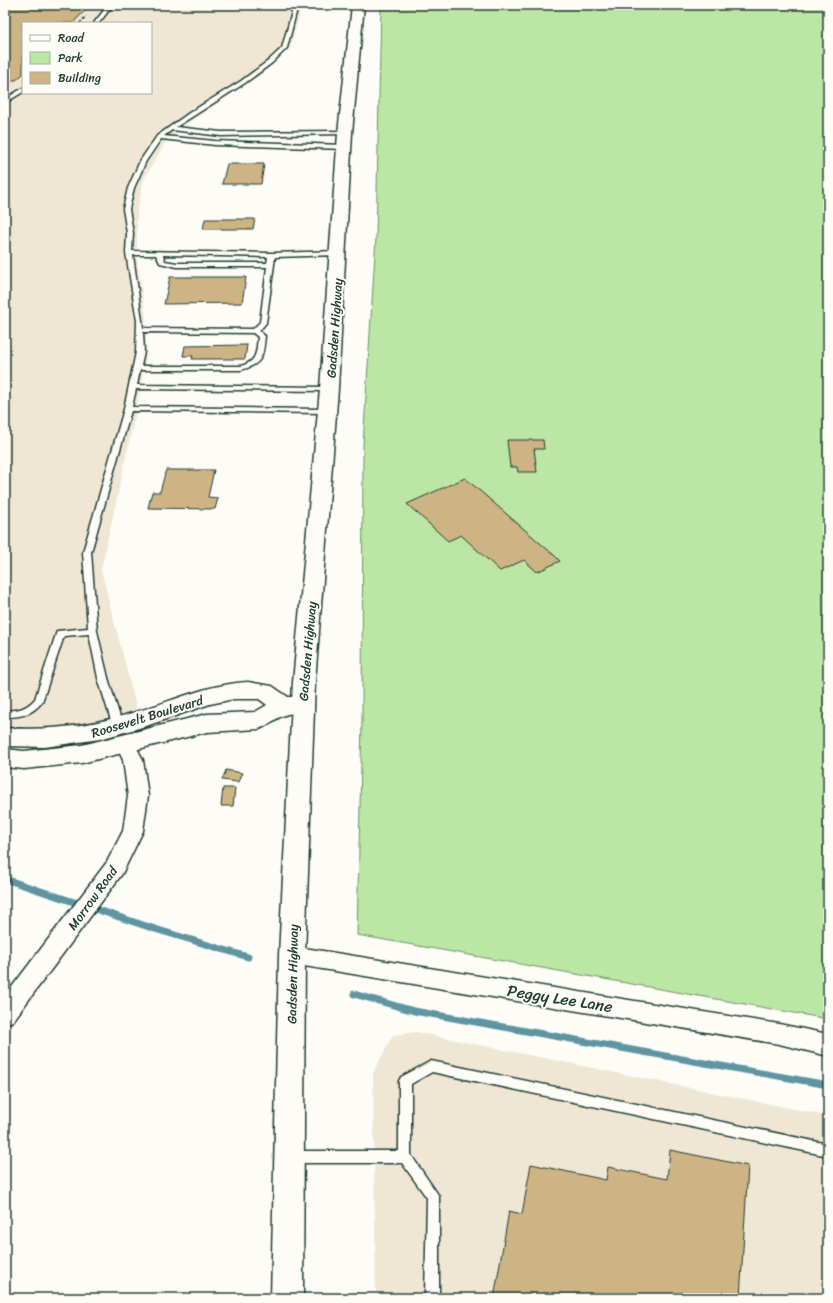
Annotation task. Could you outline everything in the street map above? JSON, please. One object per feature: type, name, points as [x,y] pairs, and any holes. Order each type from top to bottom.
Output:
[{"type":"main road","name":"Gadsden Highway","points":[[287,1298],[292,955],[293,706],[327,411],[345,140],[358,5]]},
{"type":"main road","name":"Roosevelt Boulevard","points":[[5,758],[24,760],[82,754],[197,700],[229,692],[262,691],[293,706]]},
{"type":"main road","name":"Roosevelt Boulevard","points":[[5,737],[31,739],[86,735],[122,735],[207,723],[259,720],[293,706]]},
{"type":"street","name":"Morrow Road","points":[[5,1014],[115,868],[133,831],[138,796],[133,760],[122,735]]},
{"type":"street","name":"Peggy Lee Lane","points":[[292,955],[779,1034],[828,1046]]},
{"type":"lane","points":[[97,22],[111,5]]},
{"type":"lane","points":[[122,735],[103,678],[93,631],[87,552],[128,409],[140,352],[140,321],[129,254],[130,233],[126,209],[131,188],[143,161],[159,137],[170,128],[243,82],[270,62],[284,48],[296,5]]},
{"type":"lane","points":[[5,101],[22,91]]},
{"type":"lane","points":[[170,128],[222,134],[345,140]]},
{"type":"lane","points":[[159,137],[215,143],[345,140]]},
{"type":"lane","points":[[129,254],[272,255],[338,253]]},
{"type":"lane","points":[[159,254],[162,262],[177,265],[270,265]]},
{"type":"lane","points":[[255,331],[263,323],[272,255]]},
{"type":"lane","points":[[137,368],[241,368],[253,365],[258,360],[262,336],[255,331],[140,330]]},
{"type":"lane","points":[[133,387],[329,389]]},
{"type":"lane","points":[[128,409],[327,411]]},
{"type":"lane","points":[[5,714],[20,714],[32,708],[39,700],[60,633],[93,631]]},
{"type":"lane","points":[[432,1298],[433,1196],[404,1157],[405,1081],[431,1066],[828,1150]]},
{"type":"lane","points":[[289,1157],[404,1157]]},
{"type":"shaded area","points":[[5,5],[302,5],[290,48],[260,75],[186,124],[165,143],[144,179],[137,211],[137,260],[146,319],[146,357],[135,416],[101,570],[137,710],[84,724],[5,730]]},
{"type":"shaded area","points":[[416,1032],[828,1116],[828,1298],[376,1298],[373,1073],[393,1035]]},
{"type":"green space","points":[[381,5],[828,5],[828,1019],[357,935],[362,721],[363,445],[376,238]]},
{"type":"building","points":[[5,5],[90,5],[74,22],[22,22],[22,75],[16,80],[13,80],[5,89]]},
{"type":"building","points":[[227,164],[264,164],[261,184],[222,184]]},
{"type":"building","points":[[205,219],[255,219],[253,229],[203,229]]},
{"type":"building","points":[[170,277],[246,277],[242,303],[164,304]]},
{"type":"building","points":[[247,345],[245,359],[192,359],[193,356],[183,356],[185,346]]},
{"type":"building","points":[[507,440],[543,440],[544,449],[534,449],[537,472],[518,472],[517,467],[510,467]]},
{"type":"building","points":[[166,470],[214,470],[208,497],[218,498],[215,509],[148,508],[152,492],[160,492]]},
{"type":"building","points":[[465,478],[560,561],[537,572],[524,560],[500,571],[461,535],[448,541],[407,504]]},
{"type":"building","points":[[226,770],[242,773],[238,782],[222,780]]},
{"type":"building","points":[[223,788],[235,788],[233,806],[221,806]]},
{"type":"building","points":[[670,1150],[748,1166],[740,1298],[494,1298],[509,1211],[522,1214],[531,1164],[606,1180],[608,1167],[667,1179]]},
{"type":"waterway","points":[[5,879],[155,929],[248,957]]},
{"type":"waterway","points":[[354,994],[414,1011],[828,1085]]}]
